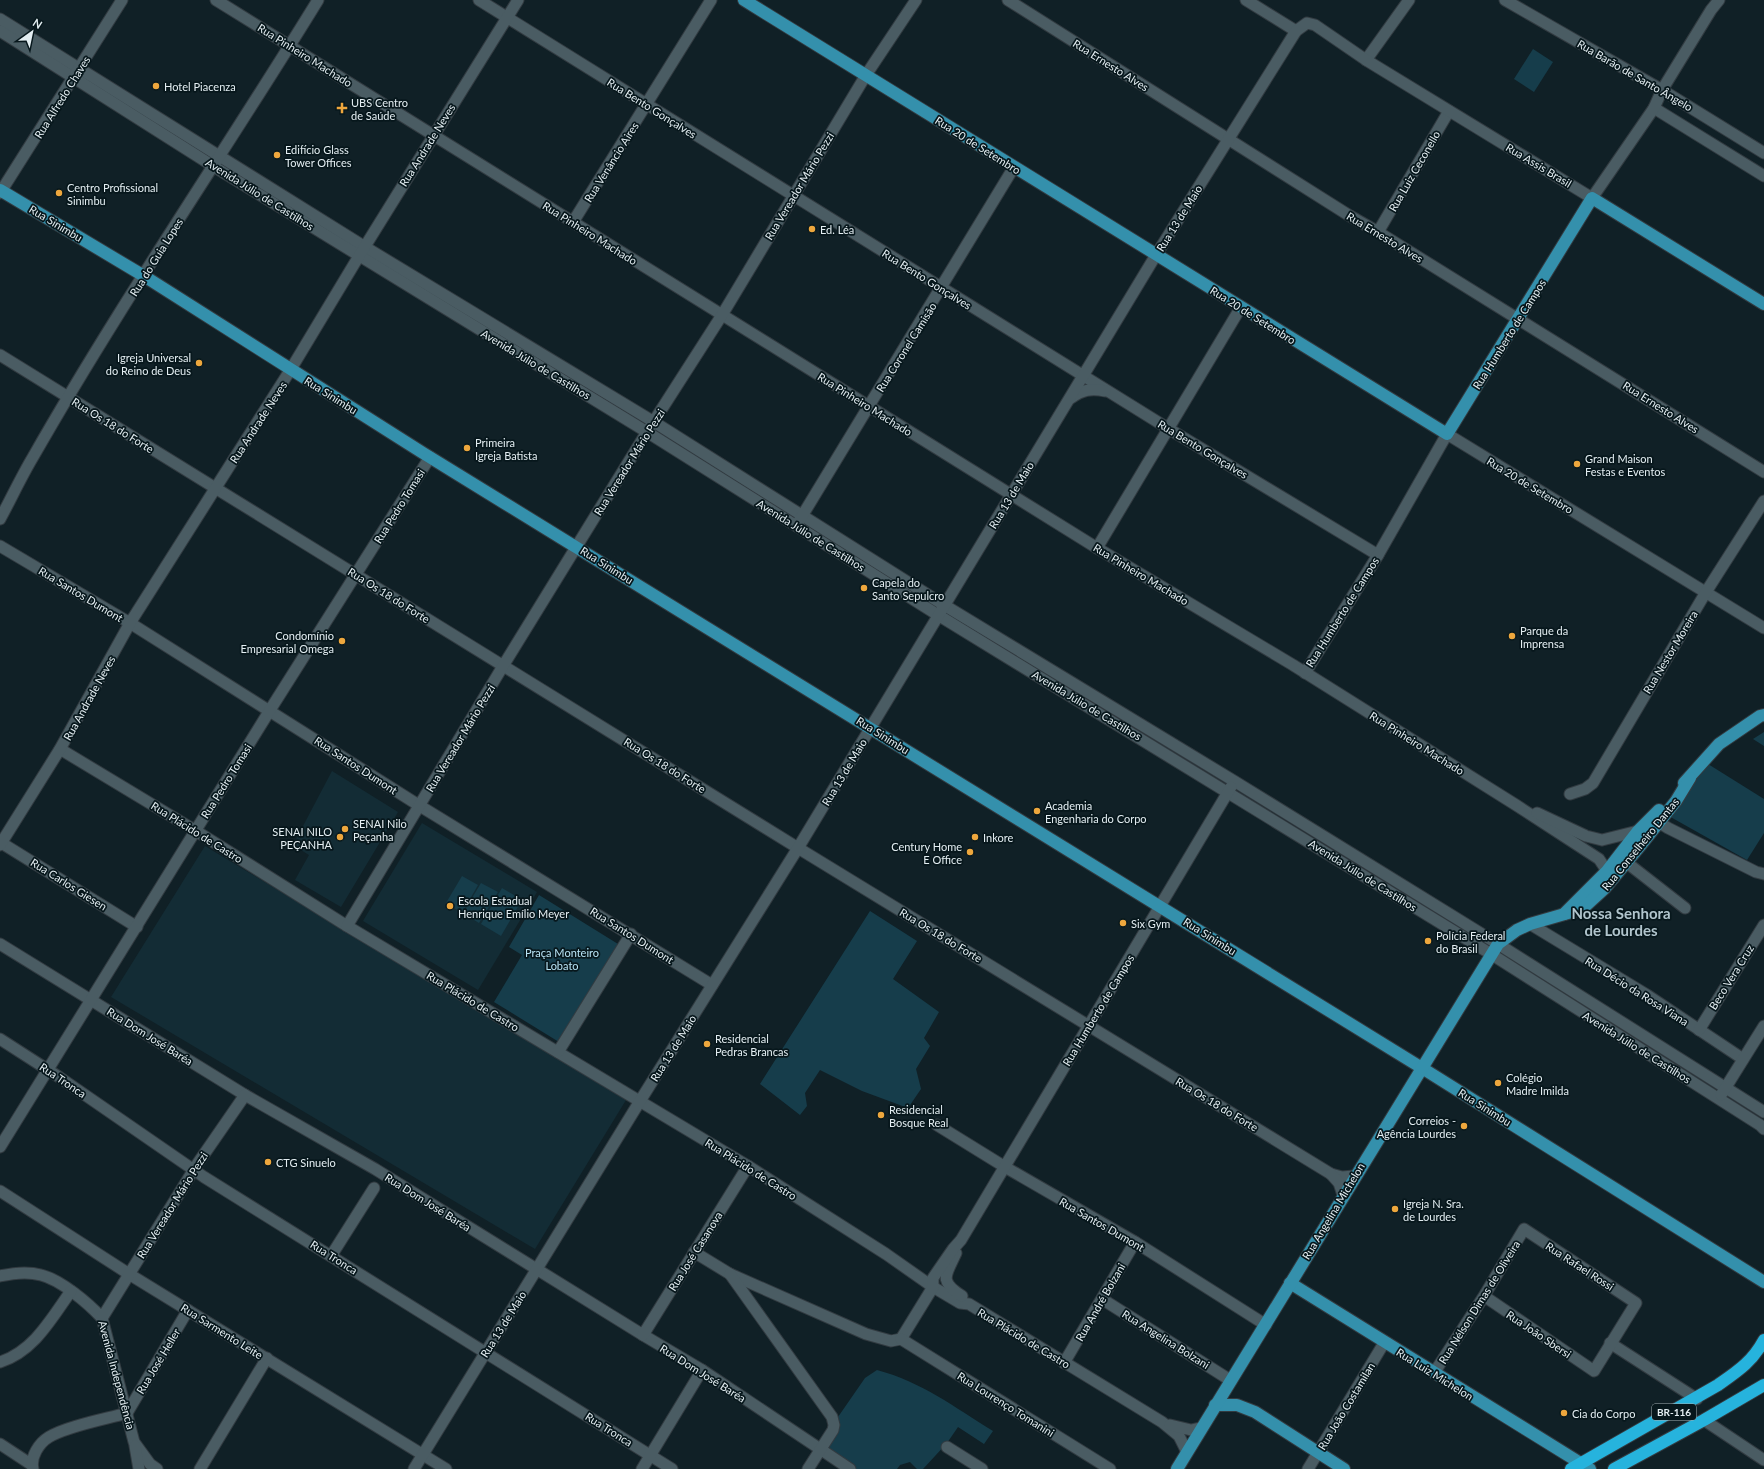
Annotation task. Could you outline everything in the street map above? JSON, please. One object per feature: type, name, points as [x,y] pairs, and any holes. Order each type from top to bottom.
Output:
[{"type":"highway","name":"BR-116","points":[[1581,1467],[1697,1399],[1740,1369],[1756,1354],[1764,1340]]},
{"type":"highway","name":"BR-116","points":[[1614,1469],[1764,1386]]},
{"type":"main road","name":"Rua 20 de Setembro","points":[[744,0],[1143,247],[1153,260],[1241,307],[1447,434]]},
{"type":"main road","name":"Rua Sinimbu","points":[[1,191],[144,276],[430,457],[1422,1068],[1764,1282]]},
{"type":"main road","name":"Rua Assis Brasil","points":[[1592,198],[1764,304]]},
{"type":"main road","name":"Rua Humberto de Campos","points":[[1447,434],[1592,198]]},
{"type":"main road","name":"Rua Conselheiro Dantas","points":[[1563,915],[1607,871],[1638,831],[1655,820],[1676,801],[1690,778],[1719,744],[1763,713]]},
{"type":"main road","name":"Rua Conselheiro Dantas","points":[[1494,949],[1517,930],[1530,924],[1582,909],[1605,888],[1626,862],[1655,820]]},
{"type":"main road","name":"Rua Angelina Michelon","points":[[1177,1469],[1200,1428],[1266,1325],[1354,1176],[1494,949]]},
{"type":"main road","name":"Rua Luiz Michelon","points":[[1290,1283],[1581,1467]]},
{"type":"main road","points":[[1215,1404],[1237,1405],[1255,1412],[1344,1469]]},
{"type":"street","name":"Rua Alfredo Chaves","points":[[1,191],[122,0]]},
{"type":"street","name":"Rua Pinheiro Machado","points":[[216,0],[1098,548],[1305,673],[1516,805],[1539,821],[1590,851],[1599,859],[1607,871]]},
{"type":"street","name":"Rua do Guia Lopes","points":[[0,519],[32,458],[69,397],[219,155],[318,0]]},
{"type":"street","name":"Rua Bento Gonçalves","points":[[479,0],[1083,376],[1378,555]]},
{"type":"street","name":"Rua Andrade Neves","points":[[1,843],[60,748],[130,623],[291,369],[433,135],[518,0]]},
{"type":"street","name":"Rua Venâncio Aires","points":[[573,222],[711,0]]},
{"type":"street","name":"Rua Vereador Mário Pezzi","points":[[346,926],[420,806],[503,666],[647,432],[722,314],[866,75],[916,0]]},
{"type":"street","name":"Rua Ernesto Alves","points":[[1008,0],[1350,216],[1764,472]]},
{"type":"street","points":[[1246,0],[1296,30]]},
{"type":"street","name":"Rua Barão de Santo Ângelo","points":[[1506,0],[1662,90],[1764,153]]},
{"type":"street","name":"Rua Humberto de Campos","points":[[1592,198],[1654,108],[1662,90],[1711,10],[1719,0]]},
{"type":"street","points":[[1366,60],[1405,5]]},
{"type":"street","name":"Rua Assis Brasil","points":[[1296,30],[1307,23],[1315,25],[1366,60],[1592,198]]},
{"type":"street","name":"Avenida Júlio de Castilhos","points":[[3,27],[175,134],[219,155],[259,180],[289,206]]},
{"type":"street","name":"Rua 13 de Maio","points":[[414,1469],[640,1101],[798,848],[1068,399],[1227,139],[1296,30]]},
{"type":"street","name":"Rua Barão de Santo Ângelo","points":[[1654,108],[1764,176]]},
{"type":"street","name":"Rua Luiz Ceconello","points":[[1378,232],[1450,111]]},
{"type":"street","name":"Avenida Júlio de Castilhos","points":[[175,134],[213,166],[253,190],[289,206],[503,337],[541,354],[575,374],[730,469],[944,605],[1234,781],[1494,949],[1764,1129]]},
{"type":"street","name":"Rua Coronel Camisão","points":[[796,525],[942,288],[1014,167]]},
{"type":"street","points":[[253,190],[259,180]]},
{"type":"street","points":[[1098,548],[1241,307]]},
{"type":"street","name":"Avenida Júlio de Castilhos","points":[[503,337],[535,364],[647,432],[938,615],[1228,792],[1494,949],[1764,1112]]},
{"type":"street","points":[[535,364],[541,354]]},
{"type":"street","name":"Rua Os 18 do Forte","points":[[0,355],[798,848],[1331,1174],[1342,1177],[1354,1176]]},
{"type":"street","points":[[570,385],[575,374]]},
{"type":"street","points":[[1068,399],[1086,390],[1096,389],[1110,392]]},
{"type":"street","points":[[604,406],[611,396]]},
{"type":"street","name":"Rua Humberto de Campos","points":[[1305,673],[1378,555],[1447,434]]},
{"type":"street","name":"Rua 20 de Setembro","points":[[1447,434],[1764,628]]},
{"type":"street","points":[[690,459],[696,448]]},
{"type":"street","name":"Rua Pedro Tomasi","points":[[0,1147],[270,710],[430,457]]},
{"type":"street","points":[[723,480],[730,469]]},
{"type":"street","points":[[755,500],[761,489]]},
{"type":"street","name":"Rua Nestor Moreira","points":[[1570,794],[1582,791],[1593,783],[1706,592],[1764,501]]},
{"type":"street","points":[[836,550],[842,540]]},
{"type":"street","name":"Rua Santos Dumont","points":[[0,546],[130,623],[420,806],[712,985]]},
{"type":"street","points":[[866,569],[872,559]]},
{"type":"street","points":[[900,591],[906,580]]},
{"type":"street","name":"Rua Plácido de Castro","points":[[60,748],[196,831],[346,926],[748,1166],[933,1283],[960,1303],[969,1304],[1162,1422],[1179,1436],[1187,1452]]},
{"type":"street","name":"Rua Humberto de Campos","points":[[969,1304],[963,1297],[951,1289],[946,1279],[946,1273],[961,1240],[1234,781]]},
{"type":"street","name":"Rua Pinheiro Machado","points":[[1516,805],[1586,836],[1602,840],[1638,831]]},
{"type":"street","points":[[1655,820],[1756,872],[1764,874]]},
{"type":"street","name":"Rua Carlos Giesen","points":[[1,843],[137,927]]},
{"type":"street","points":[[1626,862],[1685,908]]},
{"type":"street","points":[[1605,888],[1607,871]]},
{"type":"street","name":"Rua Décio da Rosa Viana","points":[[1530,924],[1647,995],[1743,1059]]},
{"type":"street","name":"Beco Vera Cruz","points":[[1699,1030],[1764,925]]},
{"type":"street","points":[[558,1052],[631,934]]},
{"type":"street","name":"Rua Dom José Baréa","points":[[0,944],[246,1095],[375,1169],[702,1370],[850,1469]]},
{"type":"street","points":[[1719,1099],[1764,1026]]},
{"type":"street","name":"Rua Tronca","points":[[0,1039],[48,1070],[194,1171],[672,1469]]},
{"type":"street","name":"Rua Vereador Mário Pezzi","points":[[102,1318],[194,1171],[246,1095]]},
{"type":"street","name":"Rua Santos Dumont","points":[[937,1125],[1005,1167],[1135,1242],[1266,1325]]},
{"type":"street","name":"Rua José Casanova","points":[[643,1335],[748,1166]]},
{"type":"street","name":"Rua Os 18 do Forte","points":[[1331,1174],[1339,1183],[1343,1195]]},
{"type":"street","points":[[331,1256],[374,1188]]},
{"type":"street","name":"Rua Sarmento Leite","points":[[0,1191],[129,1274],[446,1469]]},
{"type":"street","name":"Rua Nélson Dimas de Oliveira","points":[[1434,1374],[1484,1296],[1524,1229]]},
{"type":"street","name":"Rua Rafael Rossi","points":[[1524,1229],[1636,1303],[1610,1343]]},
{"type":"street","name":"Rua Humberto de Campos","points":[[901,1339],[953,1249],[961,1240]]},
{"type":"street","name":"Rua André Bolzani","points":[[1064,1362],[1135,1242]]},
{"type":"street","points":[[694,1252],[730,1274],[866,1334],[891,1341],[901,1339]]},
{"type":"street","name":"Avenida Independência","points":[[0,1276],[14,1273],[42,1275],[54,1280],[71,1291],[91,1306],[102,1318],[134,1442],[150,1464],[157,1469]]},
{"type":"street","points":[[730,1274],[832,1418],[834,1425],[833,1430],[808,1469]]},
{"type":"street","points":[[0,1362],[25,1350],[34,1341],[71,1291]]},
{"type":"street","name":"Rua João Sbersi","points":[[1484,1296],[1594,1371],[1610,1343]]},
{"type":"street","name":"Rua Angelina Bolzani","points":[[1102,1299],[1230,1380]]},
{"type":"street","name":"Rua José Heller","points":[[127,1413],[188,1310]]},
{"type":"street","name":"Rua Lourenço Tomanini","points":[[901,1339],[1110,1469]]},
{"type":"street","name":"Rua João Costamilan","points":[[1308,1469],[1384,1343]]},
{"type":"street","points":[[1610,1343],[1697,1399]]},
{"type":"street","points":[[200,1469],[266,1358]]},
{"type":"street","points":[[642,1469],[702,1370]]},
{"type":"street","points":[[0,1444],[32,1467],[37,1450],[48,1437],[59,1432],[127,1413]]},
{"type":"street","points":[[1704,1420],[1764,1460]]},
{"type":"street","name":"Rua Plácido de Castro","points":[[1162,1422],[1181,1429],[1191,1430],[1200,1428]]},
{"type":"street","points":[[134,1442],[139,1469]]},
{"type":"street","points":[[946,1447],[982,1469]]},
{"type":"shaded area","name":"SENAI Nilo Peçanha","points":[[332,771],[398,812],[341,907],[295,880],[309,855],[293,845]]},
{"type":"shaded area","name":"Escola Estadual Henrique Emílio Meyer","points":[[422,823],[537,892],[478,990],[363,921]]},
{"type":"shaded area","points":[[205,846],[626,1100],[535,1249],[111,997]]},
{"type":"green space","points":[[1533,49],[1553,62],[1534,92],[1514,79]]},
{"type":"green space","points":[[1764,732],[1764,746],[1753,739]]},
{"type":"green space","points":[[1708,764],[1764,799],[1764,833],[1747,860],[1667,815]]},
{"type":"green space","points":[[462,876],[478,885],[462,913],[446,903]]},
{"type":"green space","points":[[481,883],[498,892],[479,923],[463,913]]},
{"type":"green space","points":[[502,888],[522,900],[501,936],[481,924]]},
{"type":"green space","name":"Praça Monteiro Lobato","points":[[539,895],[618,944],[559,1042],[494,1002],[522,955],[509,947]]},
{"type":"green space","points":[[870,911],[917,941],[893,979],[939,1012],[924,1038],[930,1046],[916,1069],[921,1089],[908,1108],[862,1091],[820,1070],[805,1093],[807,1106],[800,1115],[760,1084]]},
{"type":"green space","points":[[877,1370],[909,1381],[923,1388],[993,1431],[984,1444],[958,1427],[947,1443],[923,1469],[917,1469],[910,1462],[900,1465],[897,1469],[852,1469],[822,1450],[837,1426],[838,1417],[865,1378]]},
{"type":"place","name":"Hotel Piacenza","points":[[156,86]]},
{"type":"place","name":"UBS Centro de Saúde","points":[[342,108]]},
{"type":"place","name":"Edifício Glass Tower Offices","points":[[277,155]]},
{"type":"place","name":"Centro Profissional Sinimbu","points":[[59,193]]},
{"type":"place","name":"Ed. Léa","points":[[812,229]]},
{"type":"place","name":"Igreja Universal do Reino de Deus","points":[[199,363]]},
{"type":"place","name":"Primeira Igreja Batista","points":[[467,448]]},
{"type":"place","name":"Grand Maison Festas e Eventos","points":[[1577,464]]},
{"type":"place","name":"Capela do Santo Sepulcro","points":[[864,588]]},
{"type":"place","name":"Parque da Imprensa","points":[[1512,636]]},
{"type":"place","name":"Condomínio Empresarial Omega","points":[[342,641]]},
{"type":"place","name":"Academia Engenharia do Corpo","points":[[1037,811]]},
{"type":"place","name":"SENAI Nilo Peçanha","points":[[345,829]]},
{"type":"place","name":"SENAI NILO PEÇANHA","points":[[340,837]]},
{"type":"place","name":"Inkore","points":[[975,837]]},
{"type":"place","name":"Century Home E Office","points":[[970,852]]},
{"type":"place","name":"Escola Estadual Henrique Emílio Meyer","points":[[450,906]]},
{"type":"place","name":"Six Gym","points":[[1123,923]]},
{"type":"place","name":"Polícia Federal do Brasil","points":[[1428,941]]},
{"type":"place","name":"Residencial Pedras Brancas","points":[[707,1044]]},
{"type":"place","name":"Colégio Madre Imilda","points":[[1498,1083]]},
{"type":"place","name":"Residencial Bosque Real","points":[[881,1115]]},
{"type":"place","name":"Correios - Agência Lourdes","points":[[1464,1126]]},
{"type":"place","name":"CTG Sinuelo","points":[[268,1162]]},
{"type":"place","name":"Igreja N. Sra. de Lourdes","points":[[1395,1209]]},
{"type":"place","name":"Cia do Corpo","points":[[1564,1413]]},
{"type":"district","name":"Nossa Senhora de Lourdes","points":[[1621,922]]}]
